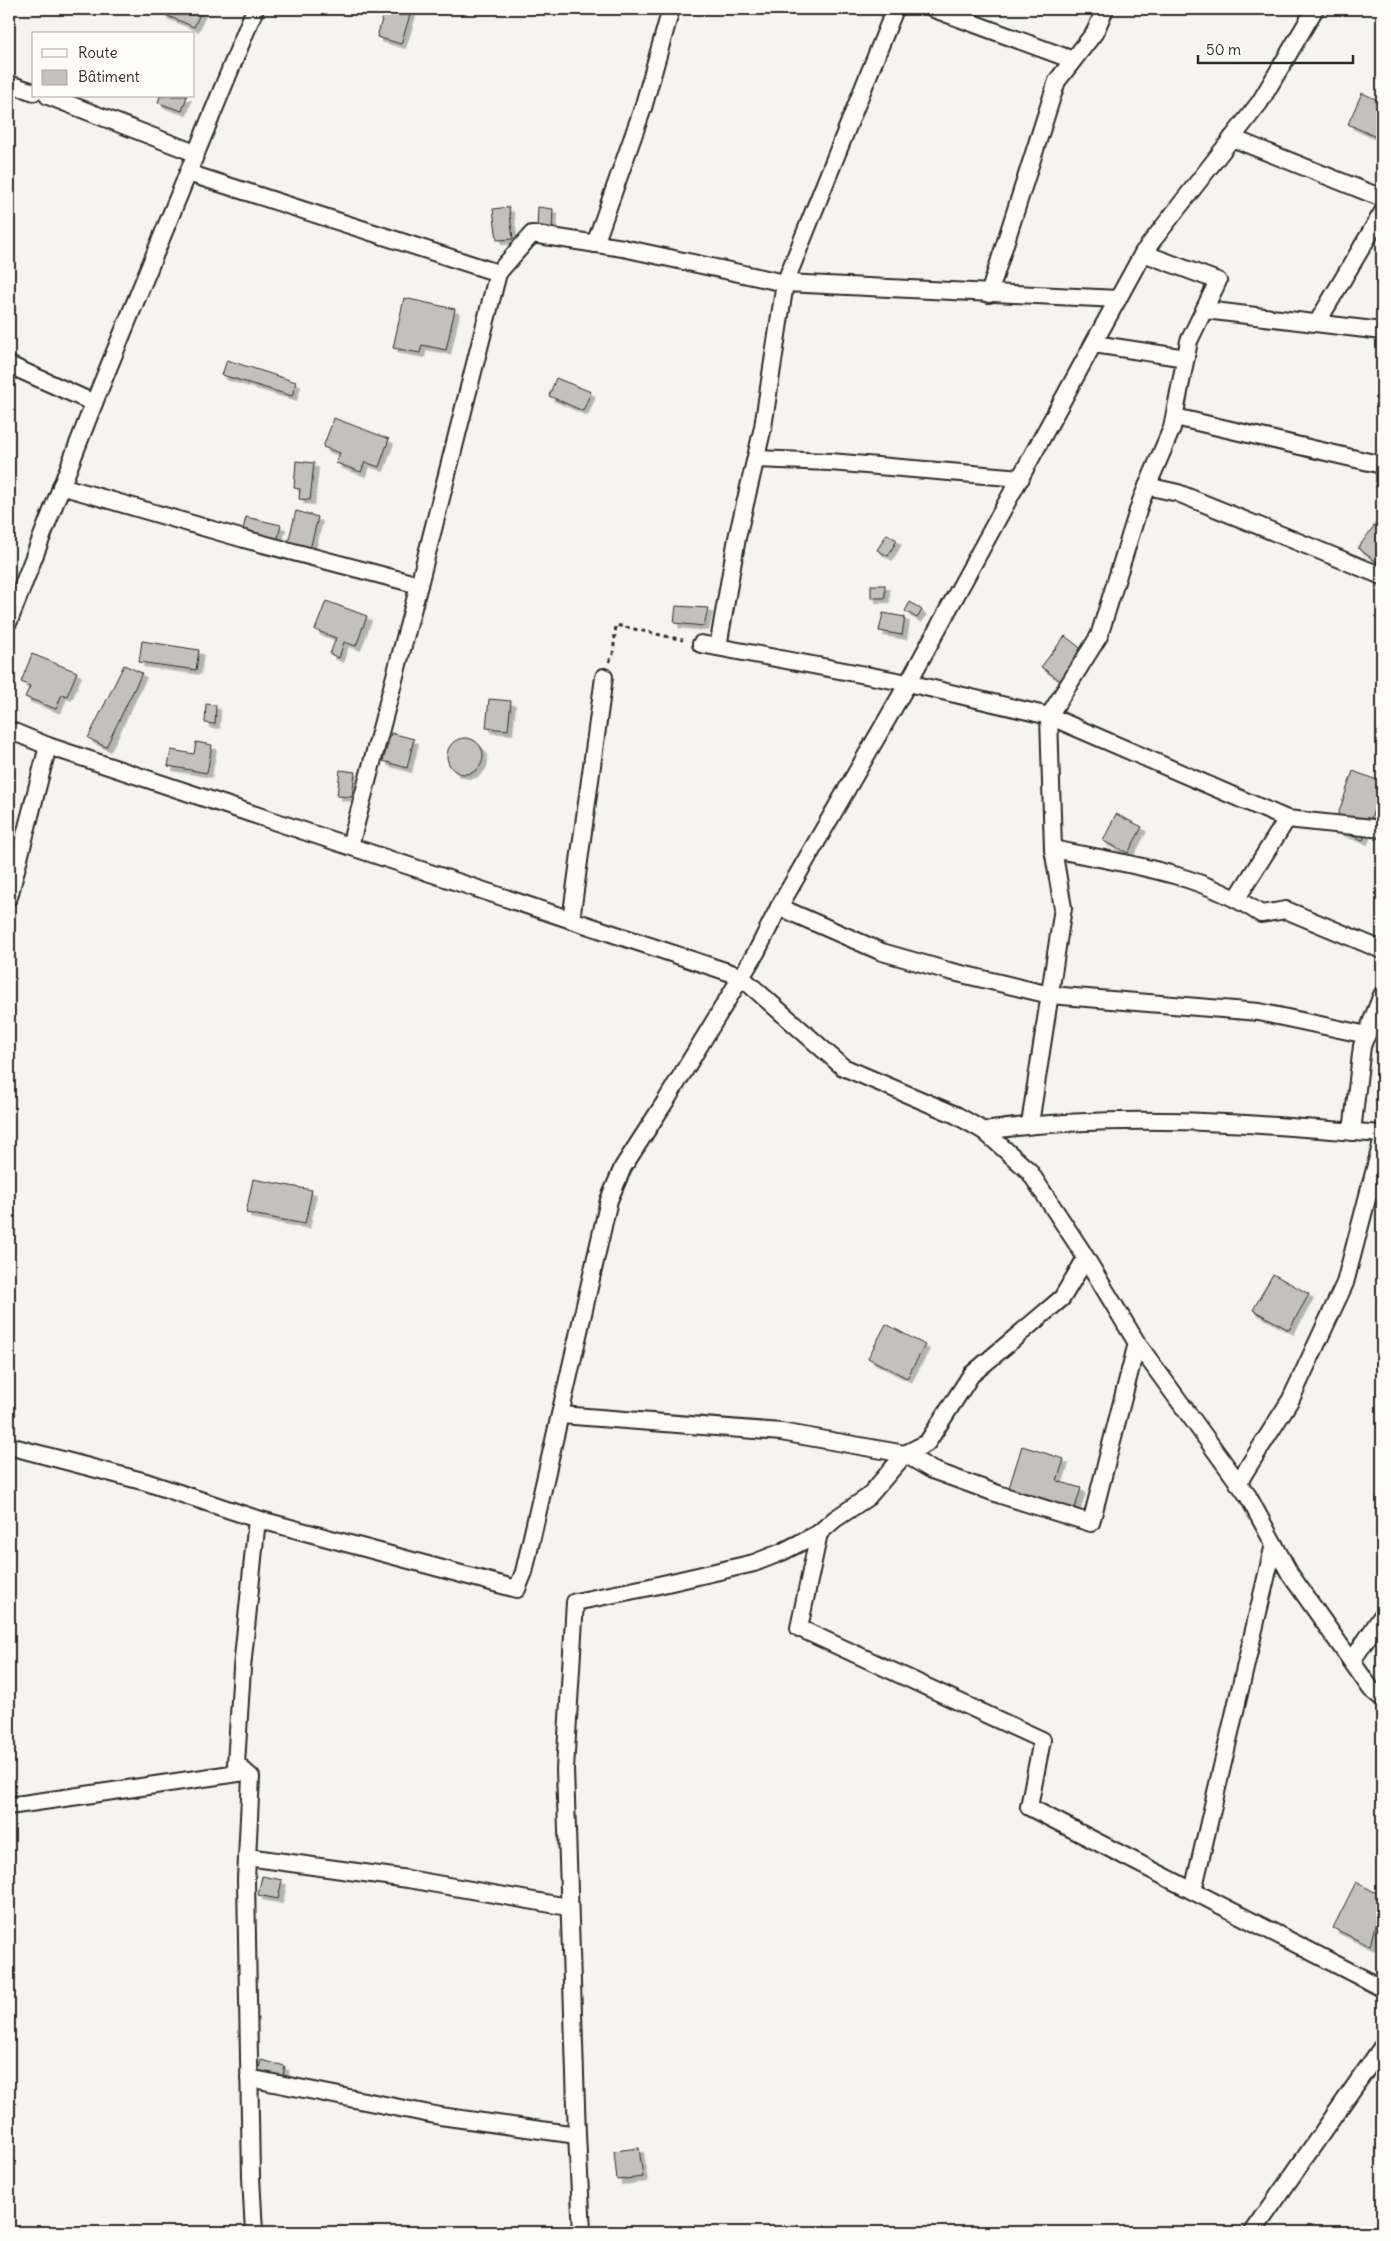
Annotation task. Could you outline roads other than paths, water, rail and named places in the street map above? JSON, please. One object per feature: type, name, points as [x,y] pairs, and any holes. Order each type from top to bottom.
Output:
[{"type":"street","points":[[9,621],[94,403],[254,9]]},
{"type":"street","points":[[595,244],[643,108],[671,9]]},
{"type":"street","points":[[718,648],[737,538],[763,427],[785,283],[895,9]]},
{"type":"street","points":[[934,9],[1073,60]]},
{"type":"street","points":[[989,294],[1057,81],[1095,32],[1105,9]]},
{"type":"street","points":[[9,1446],[146,1482],[257,1519],[517,1589],[524,1572],[609,1200],[623,1167],[667,1100],[740,976],[757,951],[779,907],[908,683],[1143,253],[1260,102],[1315,9]]},
{"type":"street","points":[[9,84],[32,91]]},
{"type":"street","points":[[53,98],[195,154]]},
{"type":"street","points":[[1232,138],[1382,198]]},
{"type":"street","points":[[188,173],[498,273]]},
{"type":"street","points":[[1317,323],[1382,213]]},
{"type":"street","points":[[350,846],[420,585],[498,273],[532,234],[623,248],[785,283],[1118,299]]},
{"type":"street","points":[[1030,1124],[1063,908],[1053,848],[1050,716],[1099,636],[1140,501],[1172,428],[1189,341],[1218,281],[1143,253]]},
{"type":"street","points":[[1205,310],[1382,331]]},
{"type":"street","points":[[1094,344],[1186,358]]},
{"type":"street","points":[[9,365],[94,403]]},
{"type":"street","points":[[1175,417],[1382,465]]},
{"type":"street","points":[[756,459],[830,462],[1021,478]]},
{"type":"street","points":[[61,486],[244,540],[420,585]]},
{"type":"street","points":[[1147,486],[1178,493],[1382,576]]},
{"type":"street","points":[[701,644],[908,683],[1050,716],[1287,819],[1382,829]]},
{"type":"street","points":[[572,920],[604,676]]},
{"type":"street","points":[[9,730],[48,746],[740,976],[843,1067],[956,1115],[984,1131],[1029,1171],[1086,1258],[1137,1343],[1248,1496],[1290,1574],[1372,1688],[1382,1698]]},
{"type":"street","points":[[9,897],[48,746]]},
{"type":"street","points":[[1237,898],[1287,819]]},
{"type":"street","points":[[1053,848],[1182,876],[1237,898],[1261,914],[1286,910],[1382,950]]},
{"type":"street","points":[[779,907],[882,952],[949,971],[1050,995],[1259,1012],[1367,1034]]},
{"type":"street","points":[[1352,1132],[1362,1046],[1382,995]]},
{"type":"street","points":[[984,1131],[1030,1124],[1094,1121],[1277,1125],[1382,1134]]},
{"type":"street","points":[[1238,1483],[1292,1399],[1345,1283],[1382,1142]]},
{"type":"street","points":[[582,2232],[568,1907],[565,1769],[575,1602],[754,1563],[782,1552],[819,1533],[835,1519],[868,1497],[905,1454],[927,1443],[971,1375],[1062,1298],[1086,1258]]},
{"type":"street","points":[[561,1415],[781,1432],[905,1454],[932,1470],[1001,1495],[1091,1523],[1137,1343]]},
{"type":"street","points":[[254,2232],[251,2177],[246,1879],[252,1777],[236,1764],[242,1668],[257,1519]]},
{"type":"street","points":[[819,1533],[799,1628],[1042,1740],[1029,1807],[1382,1988]]},
{"type":"street","points":[[1193,1891],[1274,1544]]},
{"type":"street","points":[[1352,1661],[1382,1616]]},
{"type":"street","points":[[9,1806],[245,1772]]},
{"type":"street","points":[[247,1857],[408,1879],[568,1907]]},
{"type":"street","points":[[1253,2232],[1382,2047]]},
{"type":"street","points":[[249,2078],[440,2116],[577,2135]]}]
